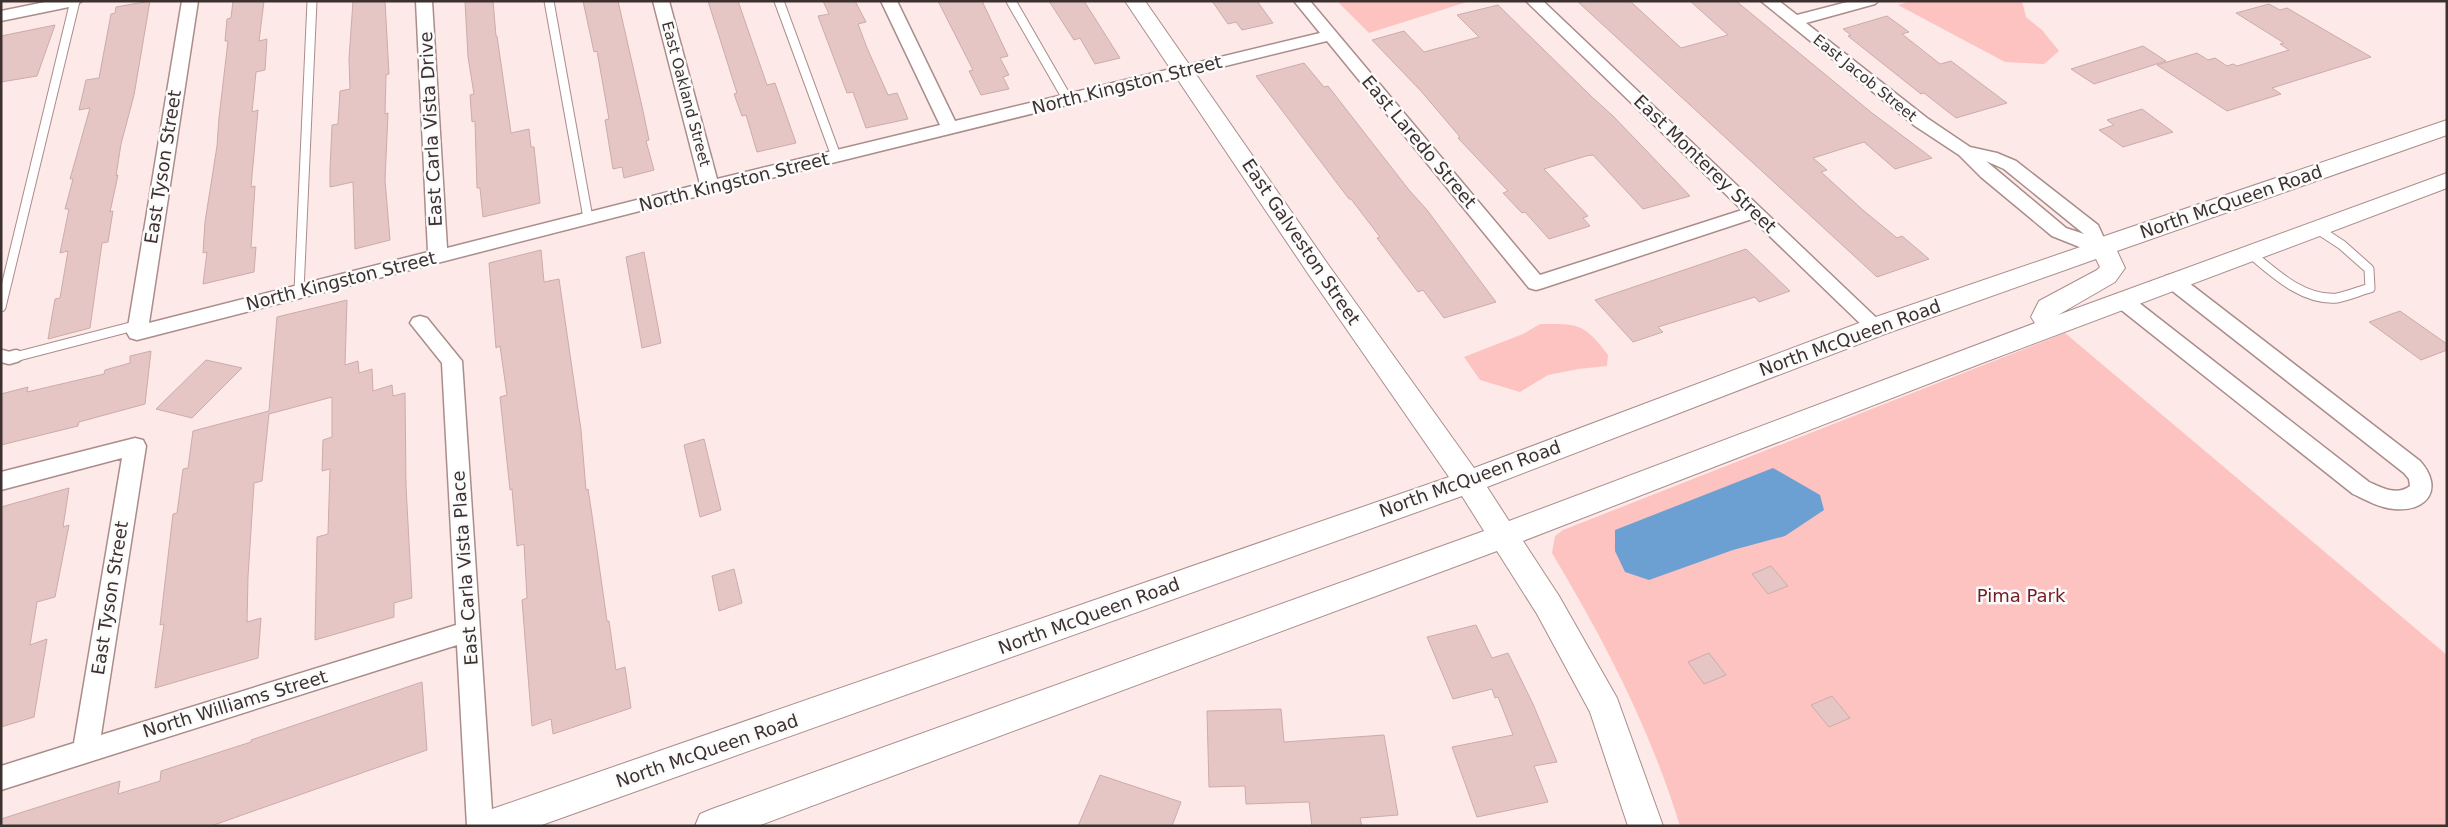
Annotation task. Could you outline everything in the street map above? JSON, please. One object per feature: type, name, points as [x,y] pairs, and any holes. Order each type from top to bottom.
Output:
[{"type":"main road","name":"East Galveston Street","points":[[1135,1],[1318,269],[1468,482],[1548,605],[1604,708],[1646,826]]},
{"type":"main road","name":"North McQueen Road","points":[[492,826],[1468,482],[1876,327],[2099,247],[2447,127]]},
{"type":"main road","points":[[712,826],[1503,536],[2050,327],[2447,180]]},
{"type":"main road","points":[[2050,327],[2044,317],[2048,307],[2106,276],[2113,268],[2110,259],[2099,247]]},
{"type":"street","points":[[1,16],[75,1]]},
{"type":"street","name":"East Tyson Street","points":[[138,329],[190,1]]},
{"type":"street","name":"East Carla Vista Drive","points":[[424,1],[438,256]]},
{"type":"street","name":"East Oakland Street","points":[[661,1],[710,188]]},
{"type":"street","points":[[889,1],[950,128]]},
{"type":"street","name":"East Laredo Street","points":[[1302,1],[1536,283],[1755,212]]},
{"type":"street","name":"East Monterey Street","points":[[1534,1],[1876,327]]},
{"type":"street","name":"East Jacob Street","points":[[1769,1],[1921,122],[1964,151],[1987,173],[2060,232],[2099,247]]},
{"type":"street","points":[[1794,21],[1870,1]]},
{"type":"street","name":"North Kingston Street","points":[[138,329],[299,291],[836,156],[1331,35]]},
{"type":"street","points":[[2122,300],[2362,488],[2392,501],[2407,501],[2422,490],[2420,476],[2412,466],[2173,281]]},
{"type":"street","name":"East Carla Vista Place","points":[[420,322],[452,361],[480,826]]},
{"type":"street","name":"East Tyson Street","points":[[1,481],[135,446],[86,751]]},
{"type":"street","name":"North Williams Street","points":[[1,778],[469,631]]},
{"type":"lane","points":[[1,307],[75,1]]},
{"type":"lane","points":[[299,291],[312,1]]},
{"type":"lane","points":[[550,1],[588,218]]},
{"type":"lane","points":[[779,1],[836,156]]},
{"type":"lane","points":[[1011,1],[1068,100]]},
{"type":"lane","points":[[2250,253],[2288,283],[2317,296],[2334,298],[2370,288],[2368,269],[2342,245],[2316,228]]},
{"type":"lane","points":[[1,356],[9,358],[138,329]]},
{"type":"green space","points":[[1337,1],[1470,1],[1369,33]]},
{"type":"green space","points":[[1911,1],[2022,1],[2026,17],[2042,30],[2059,51],[2044,64],[2005,62],[1898,5]]},
{"type":"green space","points":[[1540,324],[1572,325],[1586,331],[1600,344],[1608,355],[1607,366],[1548,375],[1520,392],[1480,380],[1464,357],[1523,334]]},
{"type":"green space","name":"Pima Park","points":[[2065,333],[2447,655],[2447,826],[1680,826],[1655,754],[1640,719],[1590,619],[1552,553],[1555,536],[1563,530]]},
{"type":"water","points":[[1773,468],[1820,495],[1824,510],[1785,536],[1733,550],[1649,580],[1625,572],[1615,551],[1615,530]]},
{"type":"building","points":[[150,1],[134,95],[121,144],[116,176],[118,175],[110,212],[113,211],[108,242],[102,243],[90,328],[48,339],[55,299],[60,298],[68,251],[60,253],[69,209],[65,209],[73,179],[70,179],[90,108],[79,110],[86,80],[99,78],[111,14],[115,13],[116,7]]},
{"type":"building","points":[[233,1],[264,1],[259,41],[267,39],[265,70],[256,72],[252,112],[258,110],[251,187],[255,186],[251,248],[256,247],[254,272],[203,284],[207,252],[203,253],[205,222],[217,146],[228,41],[225,41],[227,19],[231,18]]},
{"type":"building","points":[[353,1],[385,1],[389,74],[386,75],[385,114],[388,113],[385,180],[390,240],[355,249],[353,182],[330,187],[332,125],[338,124],[340,91],[350,89],[349,59]]},
{"type":"building","points":[[465,1],[493,1],[496,36],[511,133],[529,129],[531,147],[534,147],[540,203],[483,217],[480,188],[477,188],[475,121],[472,122],[470,95],[474,94],[468,57]]},
{"type":"building","points":[[583,1],[618,1],[649,140],[646,141],[654,170],[624,178],[622,167],[613,169],[605,120],[609,119],[597,51],[594,52]]},
{"type":"building","points":[[708,1],[738,1],[767,85],[775,83],[796,143],[757,152],[746,115],[742,116],[734,94],[737,93]]},
{"type":"building","points":[[823,1],[855,1],[866,22],[858,24],[888,95],[897,93],[908,119],[866,128],[853,92],[847,93],[818,16],[829,14]]},
{"type":"building","points":[[938,1],[982,1],[1008,56],[1000,58],[1009,75],[1003,77],[1009,89],[981,95],[969,71],[973,70]]},
{"type":"building","points":[[1049,1],[1084,1],[1120,58],[1095,64],[1080,38],[1074,40]]},
{"type":"building","points":[[1212,1],[1257,1],[1273,23],[1242,30],[1236,22],[1228,24]]},
{"type":"building","points":[[1577,1],[1630,1],[1681,48],[1728,35],[1690,1],[1736,1],[1872,113],[1932,158],[1895,169],[1864,142],[1813,158],[1827,170],[1821,172],[1864,211],[1897,238],[1902,236],[1929,259],[1877,277]]},
{"type":"building","points":[[2269,4],[2280,10],[2287,8],[2371,57],[2272,88],[2281,94],[2227,111],[2157,65],[2197,53],[2208,60],[2215,58],[2227,66],[2233,64],[2237,66],[2289,50],[2280,44],[2284,43],[2236,13]]},
{"type":"building","points":[[1498,5],[1613,116],[1690,196],[1643,209],[1593,155],[1586,156],[1544,169],[1588,216],[1583,218],[1590,226],[1549,239],[1525,212],[1522,213],[1503,193],[1508,191],[1458,138],[1460,137],[1420,90],[1372,40],[1404,31],[1424,52],[1479,37],[1457,15]]},
{"type":"building","points":[[1887,16],[1909,32],[1902,34],[1940,64],[1951,61],[2007,103],[1956,118],[1924,93],[1921,94],[1848,36],[1851,35],[1843,29]]},
{"type":"building","points":[[55,25],[37,76],[1,82],[1,36]]},
{"type":"building","points":[[2143,46],[2166,61],[2094,84],[2071,69]]},
{"type":"building","points":[[1304,63],[1324,87],[1328,86],[1409,190],[1427,210],[1496,302],[1444,318],[1423,290],[1418,292],[1377,238],[1380,237],[1256,76]]},
{"type":"building","points":[[2142,109],[2173,132],[2123,147],[2099,130],[2114,125],[2107,120]]},
{"type":"building","points":[[1746,249],[1790,291],[1759,302],[1755,297],[1658,327],[1663,332],[1633,342],[1595,300]]},
{"type":"building","points":[[541,250],[544,282],[559,279],[581,430],[586,490],[588,489],[607,621],[609,621],[616,670],[625,667],[631,708],[553,734],[551,719],[532,726],[522,600],[527,598],[524,544],[517,546],[500,397],[507,395],[500,346],[496,348],[489,263]]},
{"type":"building","points":[[644,252],[661,343],[642,348],[626,257]]},
{"type":"building","points":[[347,300],[345,365],[358,361],[359,373],[372,369],[373,391],[392,385],[393,396],[405,393],[406,486],[412,598],[394,603],[394,617],[315,640],[317,537],[328,534],[330,469],[322,471],[323,440],[332,437],[332,397],[269,414],[262,481],[254,483],[248,577],[247,622],[261,618],[258,658],[155,688],[164,624],[160,625],[173,514],[177,513],[183,469],[188,468],[193,431],[269,411],[277,317]]},
{"type":"building","points":[[2400,311],[2447,344],[2447,350],[2421,360],[2369,322]]},
{"type":"building","points":[[151,351],[145,404],[79,422],[78,426],[1,445],[1,394],[28,387],[27,392],[104,374],[105,370],[130,363],[130,356]]},
{"type":"building","points":[[206,360],[242,368],[192,418],[156,409]]},
{"type":"building","points":[[704,439],[721,510],[700,517],[684,445]]},
{"type":"building","points":[[69,488],[63,527],[69,525],[55,597],[37,602],[30,645],[47,639],[34,717],[1,727],[1,507]]},
{"type":"building","points":[[1771,566],[1788,586],[1768,594],[1752,574]]},
{"type":"building","points":[[734,569],[742,603],[719,611],[712,576]]},
{"type":"building","points":[[1476,625],[1492,658],[1508,653],[1533,704],[1557,762],[1534,766],[1548,802],[1477,817],[1452,747],[1513,735],[1498,697],[1495,698],[1492,689],[1453,699],[1427,637]]},
{"type":"building","points":[[1709,653],[1726,675],[1704,684],[1688,662]]},
{"type":"building","points":[[422,682],[427,750],[211,826],[1,826],[1,819],[120,781],[118,794],[160,781],[161,771],[251,742],[251,740]]},
{"type":"building","points":[[1832,696],[1850,718],[1829,727],[1811,705]]},
{"type":"building","points":[[1281,709],[1284,742],[1384,735],[1398,815],[1360,818],[1362,826],[1312,826],[1309,802],[1246,804],[1245,786],[1209,787],[1207,711]]},
{"type":"building","points":[[1100,775],[1181,802],[1172,826],[1078,826]]}]
